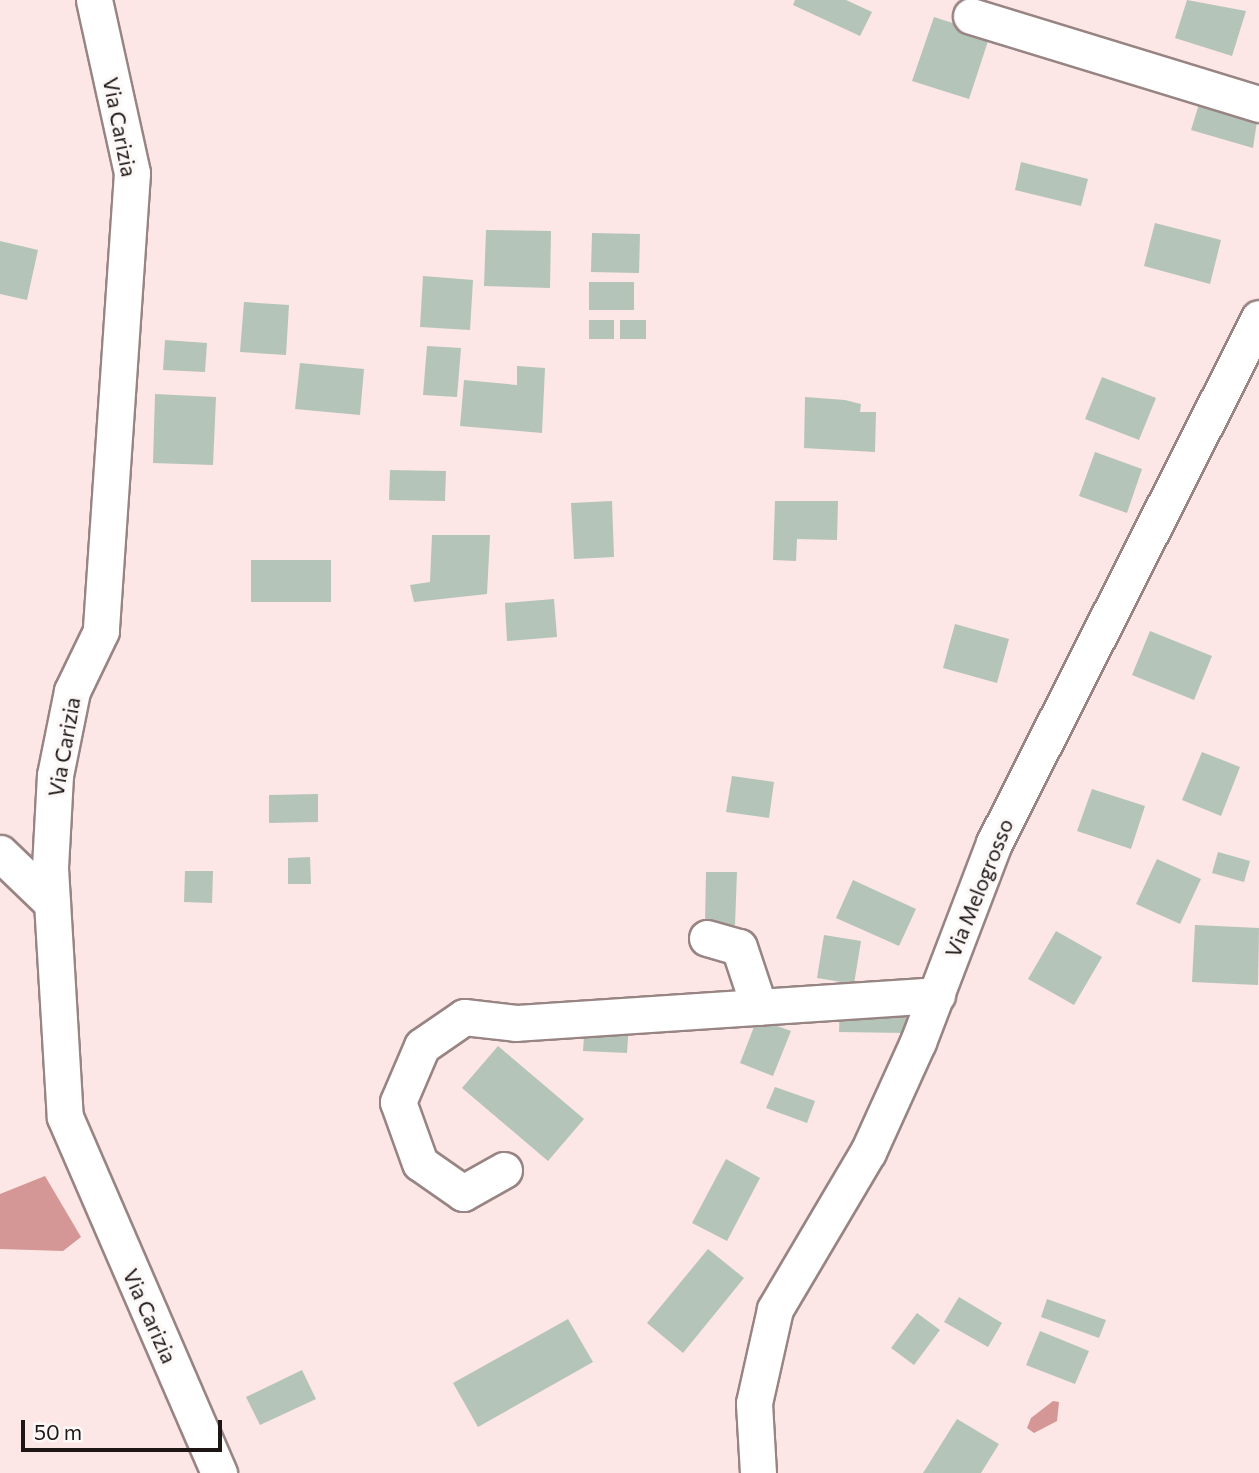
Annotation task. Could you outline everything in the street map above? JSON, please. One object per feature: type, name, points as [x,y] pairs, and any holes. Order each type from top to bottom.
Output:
[{"type":"street","name":"Via Carizia","points":[[94,0],[132,173],[101,631],[72,691],[55,775],[52,903],[65,1117],[219,1473]]},
{"type":"street","points":[[971,16],[1259,104]]},
{"type":"street","name":"Via Melogrosso","points":[[758,1473],[754,1403],[775,1309],[868,1152],[937,995],[994,843],[1259,318]]},
{"type":"street","points":[[0,853],[52,903]]},
{"type":"street","points":[[707,938],[739,947],[759,1007]]},
{"type":"street","points":[[504,1170],[463,1193],[420,1163],[398,1102],[422,1046],[464,1017],[547,1035],[759,1007],[937,995]]},
{"type":"shaded area","points":[[45,1176],[81,1237],[63,1251],[0,1249],[0,1194]]},
{"type":"shaded area","points":[[1053,1401],[1059,1402],[1057,1421],[1034,1433],[1027,1428],[1031,1418]]},
{"type":"building","points":[[795,0],[846,0],[872,12],[860,36],[793,5]]},
{"type":"building","points":[[1187,0],[1246,11],[1232,56],[1175,38]]},
{"type":"building","points":[[934,17],[990,35],[969,99],[912,81]]},
{"type":"building","points":[[1203,91],[1259,108],[1253,148],[1191,130]]},
{"type":"building","points":[[1021,162],[1088,179],[1081,206],[1015,190]]},
{"type":"building","points":[[1155,223],[1221,240],[1210,284],[1144,266]]},
{"type":"building","points":[[486,230],[551,231],[550,288],[484,286]]},
{"type":"building","points":[[592,233],[640,234],[639,273],[591,272]]},
{"type":"building","points":[[0,241],[38,250],[27,300],[0,294]]},
{"type":"building","points":[[423,276],[473,280],[470,330],[420,327]]},
{"type":"building","points":[[589,282],[634,282],[634,310],[589,310]]},
{"type":"building","points":[[244,302],[289,305],[286,355],[240,352]]},
{"type":"building","points":[[589,320],[614,320],[614,339],[589,339]]},
{"type":"building","points":[[620,320],[646,320],[646,339],[620,339]]},
{"type":"building","points":[[165,340],[207,343],[205,372],[163,370]]},
{"type":"building","points":[[427,346],[461,348],[457,397],[423,395]]},
{"type":"building","points":[[300,363],[364,369],[360,415],[295,409]]},
{"type":"building","points":[[517,366],[545,368],[542,433],[460,426],[464,380],[517,385]]},
{"type":"building","points":[[1102,377],[1156,398],[1139,440],[1085,419]]},
{"type":"building","points":[[155,394],[216,397],[213,465],[153,463]]},
{"type":"building","points":[[805,397],[845,400],[861,404],[860,412],[876,412],[875,452],[804,448]]},
{"type":"building","points":[[1095,452],[1142,469],[1127,513],[1079,496]]},
{"type":"building","points":[[390,470],[446,471],[445,501],[389,500]]},
{"type":"building","points":[[612,501],[614,557],[574,559],[571,503]]},
{"type":"building","points":[[775,501],[838,501],[837,540],[797,539],[796,561],[773,560]]},
{"type":"building","points":[[432,535],[490,535],[487,594],[414,602],[410,585],[430,582]]},
{"type":"building","points":[[251,560],[331,560],[331,602],[251,602]]},
{"type":"building","points":[[554,599],[557,637],[507,641],[505,603]]},
{"type":"building","points":[[955,624],[1009,639],[997,683],[943,668]]},
{"type":"building","points":[[1150,631],[1212,656],[1194,700],[1132,675]]},
{"type":"building","points":[[1202,752],[1240,767],[1221,816],[1182,800]]},
{"type":"building","points":[[732,776],[774,782],[769,818],[726,812]]},
{"type":"building","points":[[1092,789],[1145,806],[1131,849],[1077,831]]},
{"type":"building","points":[[318,794],[318,822],[269,823],[269,795]]},
{"type":"building","points":[[1218,852],[1250,861],[1244,882],[1212,873]]},
{"type":"building","points":[[310,857],[311,884],[288,884],[288,858]]},
{"type":"building","points":[[1157,859],[1201,879],[1180,924],[1136,904]]},
{"type":"building","points":[[185,871],[213,871],[212,903],[184,902]]},
{"type":"building","points":[[706,872],[737,872],[735,925],[705,924]]},
{"type":"building","points":[[853,880],[916,909],[899,946],[836,918]]},
{"type":"building","points":[[1195,925],[1259,928],[1258,985],[1192,982]]},
{"type":"building","points":[[1056,931],[1102,957],[1074,1005],[1028,979]]},
{"type":"building","points":[[824,935],[861,941],[854,984],[817,978]]},
{"type":"building","points":[[840,1002],[907,1004],[906,1033],[839,1032]]},
{"type":"building","points":[[757,1019],[791,1031],[773,1076],[740,1063]]},
{"type":"building","points":[[585,1021],[629,1023],[627,1053],[583,1051]]},
{"type":"building","points":[[498,1046],[584,1119],[548,1161],[462,1088]]},
{"type":"building","points":[[775,1087],[815,1101],[807,1123],[766,1108]]},
{"type":"building","points":[[726,1159],[760,1178],[727,1241],[692,1223]]},
{"type":"building","points":[[708,1249],[744,1278],[683,1353],[647,1323]]},
{"type":"building","points":[[959,1297],[1002,1323],[988,1347],[944,1322]]},
{"type":"building","points":[[1047,1299],[1106,1320],[1099,1338],[1041,1317]]},
{"type":"building","points":[[917,1313],[940,1330],[914,1365],[891,1348]]},
{"type":"building","points":[[568,1319],[593,1362],[478,1427],[453,1383]]},
{"type":"building","points":[[1040,1331],[1089,1351],[1075,1384],[1026,1365]]},
{"type":"building","points":[[302,1370],[316,1399],[260,1425],[246,1397]]},
{"type":"building","points":[[957,1419],[999,1444],[981,1473],[923,1473]]}]
